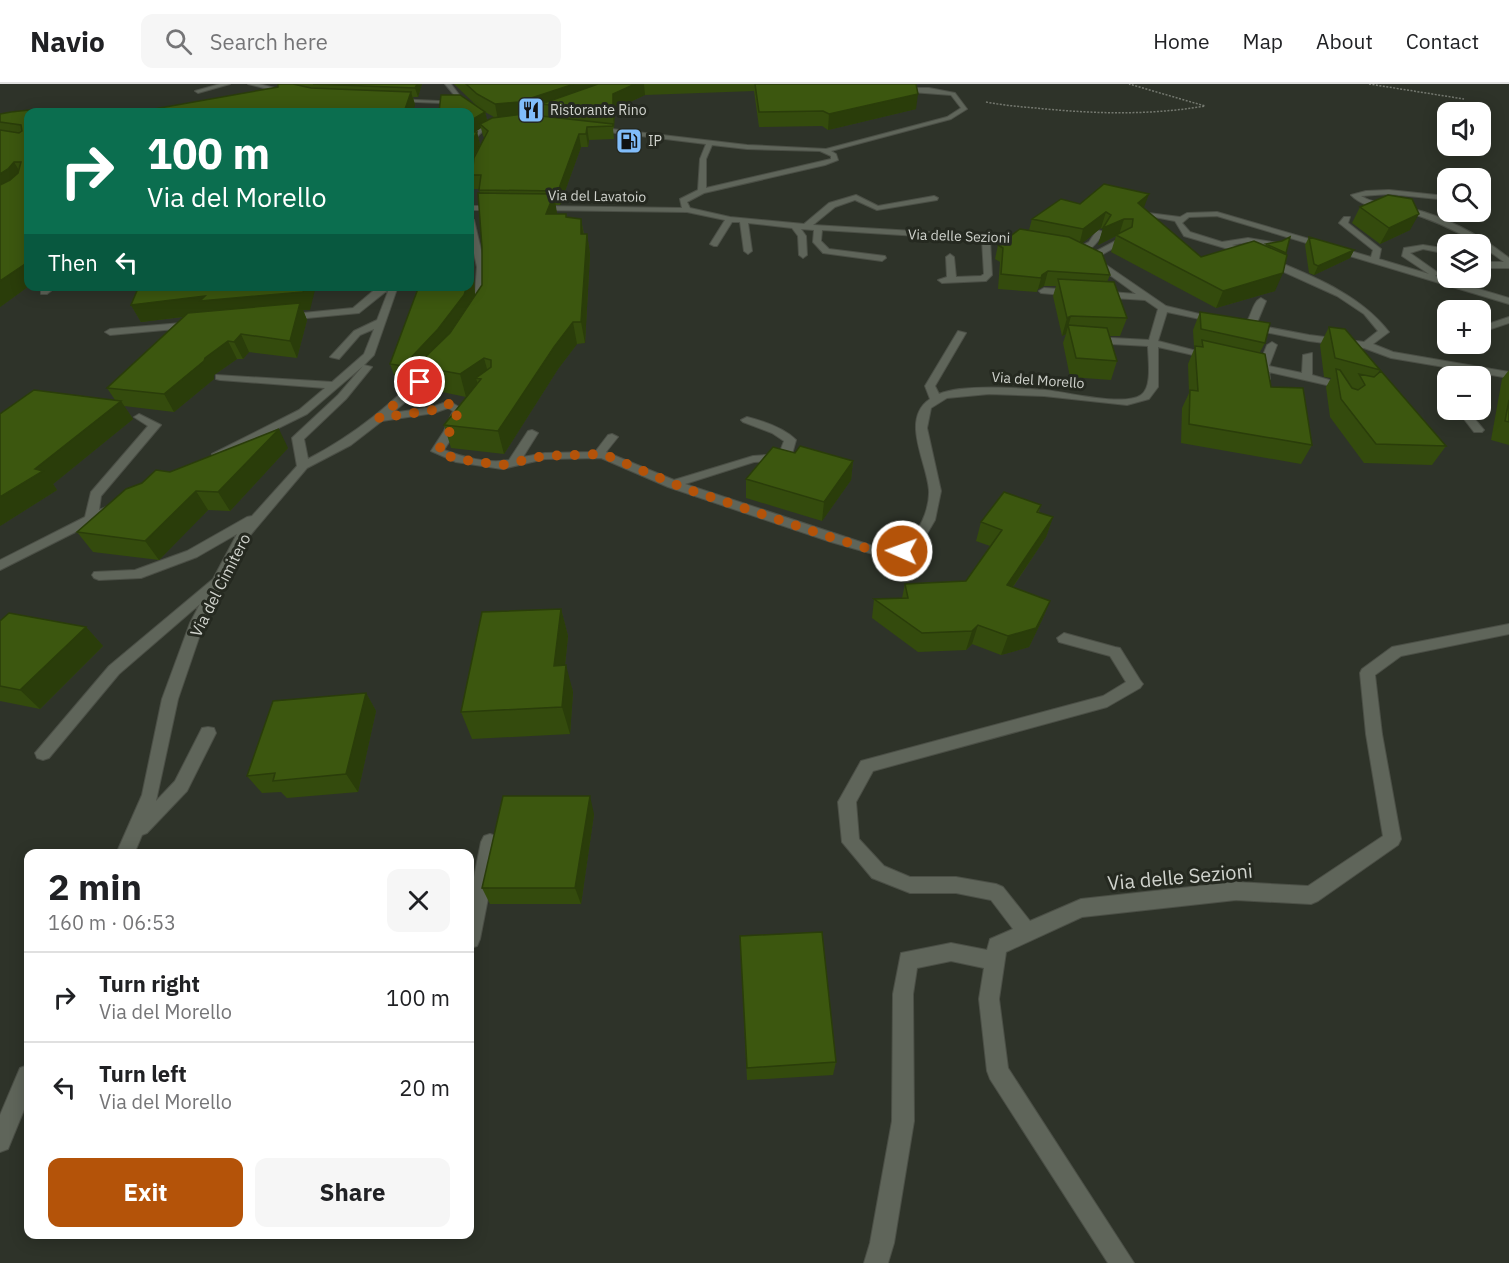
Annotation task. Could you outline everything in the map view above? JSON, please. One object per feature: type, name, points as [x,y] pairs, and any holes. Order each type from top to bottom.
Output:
[{"type":"street","points":[[198,91],[227,84]]},
{"type":"street","points":[[251,84],[301,94]]},
{"type":"street","points":[[448,84],[464,103],[471,107]]},
{"type":"street","points":[[586,128],[747,147],[828,150],[949,118],[964,109],[954,94],[929,90],[886,89]]},
{"type":"street","points":[[283,96],[291,93]]},
{"type":"street","points":[[399,93],[387,97],[464,103]]},
{"type":"street","points":[[445,93],[456,93]]},
{"type":"street","points":[[489,118],[497,124]]},
{"type":"street","points":[[474,136],[482,129],[512,122]]},
{"type":"street","points":[[474,139],[483,140]]},
{"type":"street","points":[[702,191],[703,159],[710,142]]},
{"type":"street","points":[[687,210],[683,201],[702,191],[835,160],[834,155],[828,150]]},
{"type":"street","points":[[1437,197],[1397,193],[1355,195],[1365,201],[1407,209],[1437,221]]},
{"type":"street","points":[[803,255],[802,236],[796,228],[832,205],[855,197],[877,208],[934,198]]},
{"type":"street","points":[[474,206],[504,208]]},
{"type":"street","name":"Via del Lavatoio","points":[[527,208],[687,210]]},
{"type":"street","name":"Via delle Sezioni","points":[[687,210],[744,221],[936,236],[1017,238],[1041,243]]},
{"type":"street","points":[[1148,214],[1181,220]]},
{"type":"street","points":[[1366,345],[1384,332],[1367,312],[1340,294],[1245,251],[1187,234],[1178,223],[1186,214],[1217,214],[1437,280]]},
{"type":"street","points":[[714,244],[730,219]]},
{"type":"street","points":[[1347,219],[1343,223],[1377,249],[1374,261]]},
{"type":"street","points":[[744,221],[748,251]]},
{"type":"street","points":[[1440,222],[1474,235],[1509,262],[1506,266],[1491,265]]},
{"type":"street","points":[[818,227],[817,242],[826,251],[882,258]]},
{"type":"street","points":[[1100,232],[1092,244],[1077,250],[1091,257],[1163,308],[1228,322]]},
{"type":"street","points":[[474,236],[481,267],[480,305],[474,314]]},
{"type":"street","points":[[950,257],[947,279],[983,279],[988,275],[986,237]]},
{"type":"street","points":[[1091,257],[1123,239]]},
{"type":"street","points":[[1219,243],[1248,240],[1275,245]]},
{"type":"street","points":[[1437,250],[1424,247],[1407,250],[1405,254],[1437,276]]},
{"type":"street","points":[[1402,278],[1413,272]]},
{"type":"street","points":[[1044,291],[1054,287],[1147,297]]},
{"type":"street","points":[[1465,288],[1509,301]]},
{"type":"street","points":[[278,318],[356,311],[379,291]]},
{"type":"street","points":[[392,291],[369,355],[369,365],[298,438],[303,466],[347,443],[404,398],[442,359]]},
{"type":"street","points":[[1250,327],[1261,301]]},
{"type":"street","name":"Via del Morello","points":[[936,400],[944,395],[989,390],[1044,393],[1123,403],[1145,397],[1153,387],[1153,343],[1163,308]]},
{"type":"street","points":[[1491,326],[1509,320]]},
{"type":"street","points":[[110,332],[202,322]]},
{"type":"street","points":[[335,357],[357,333],[381,322]]},
{"type":"street","points":[[1239,324],[1309,338],[1366,345],[1391,355],[1437,368]]},
{"type":"street","points":[[379,418],[434,410],[449,404],[463,407],[438,451],[456,459],[502,465],[544,456],[598,454],[672,484],[873,550],[902,551],[916,541],[928,520],[935,491],[921,428],[926,407],[936,400],[930,386],[961,333]]},
{"type":"street","points":[[1077,340],[1153,343],[1218,357]]},
{"type":"street","points":[[1269,385],[1263,368],[1272,345]]},
{"type":"street","points":[[207,460],[303,412],[369,355]]},
{"type":"street","points":[[1307,377],[1308,355]]},
{"type":"street","points":[[1239,362],[1307,377],[1338,389],[1363,390]]},
{"type":"street","points":[[1491,374],[1509,375]]},
{"type":"street","points":[[220,377],[334,385]]},
{"type":"street","points":[[1491,379],[1509,383]]},
{"type":"street","points":[[91,519],[95,495],[155,425],[139,417]]},
{"type":"street","points":[[672,484],[753,459],[784,460],[790,440],[776,430],[747,420]]},
{"type":"street","points":[[1470,420],[1478,430]]},
{"type":"street","points":[[514,462],[532,433]]},
{"type":"street","points":[[598,454],[612,437]]},
{"type":"street","name":"Via del Cimitero","points":[[127,849],[150,795],[170,699],[197,623],[241,537],[303,466]]},
{"type":"street","points":[[0,566],[123,503]]},
{"type":"street","points":[[99,575],[136,575],[192,554],[261,514]]},
{"type":"street","points":[[43,753],[114,670],[189,603],[219,580]]},
{"type":"street","name":"Via delle Sezioni","points":[[994,961],[997,946],[1081,908],[1236,891],[1311,895],[1392,839],[1374,734],[1367,673],[1397,651],[1509,629]]},
{"type":"street","points":[[1027,932],[996,893],[956,885],[910,885],[878,872],[851,842],[847,802],[867,766],[1107,701],[1135,684],[1115,652],[1064,638]]},
{"type":"street","points":[[133,836],[181,786],[208,734]]},
{"type":"street","points":[[474,920],[490,842]]},
{"type":"street","points":[[876,1263],[882,1243],[903,1121],[903,994],[908,960],[951,952],[994,961],[989,999],[998,1071],[1122,1263]]},
{"type":"street","points":[[0,1141],[24,1085]]},
{"type":"path","points":[[954,94],[1000,105],[1114,113],[1184,111],[1205,106],[1128,84]]},
{"type":"path","points":[[1369,84],[1464,99]]},
{"type":"building","points":[[278,84],[293,84],[311,88],[411,92],[405,108],[160,108],[278,87]]},
{"type":"building","points":[[313,84],[417,84],[415,88]]},
{"type":"building","points":[[466,84],[574,84],[519,102],[495,104],[477,94]]},
{"type":"building","points":[[598,84],[635,84],[613,94],[613,112],[541,104]]},
{"type":"building","points":[[755,84],[916,84],[918,94],[829,114],[823,111],[759,112]]},
{"type":"building","points":[[441,95],[460,95],[485,112],[474,119],[474,108],[439,108]]},
{"type":"building","points":[[24,111],[24,265],[0,281],[0,185],[18,173],[21,162],[14,162],[0,174],[0,130],[19,133],[22,131],[21,125],[0,122],[0,114]]},
{"type":"building","points":[[523,114],[613,124],[613,126],[587,127],[586,134],[579,134],[558,191],[479,190],[481,175],[474,175],[474,158],[488,131],[480,124],[492,118]]},
{"type":"building","points":[[1104,184],[1149,194],[1138,203],[1201,257],[1254,241],[1287,255],[1283,273],[1223,291],[1116,235],[1132,227],[1133,219],[1124,219],[1103,228],[1111,215],[1106,212],[1083,229],[1032,219],[1061,199],[1080,204]]},
{"type":"building","points":[[478,193],[554,194],[546,214],[566,214],[566,217],[581,219],[581,234],[587,234],[581,322],[573,322],[498,431],[444,425],[481,379],[476,378],[491,367],[491,360],[484,358],[460,374],[416,366],[450,333],[482,285]]},
{"type":"building","points":[[1388,195],[1412,199],[1419,214],[1389,228],[1360,207]]},
{"type":"building","points":[[1020,229],[1069,237],[1102,253],[1110,275],[1048,271],[1041,278],[1001,274],[1003,248],[998,245]]},
{"type":"building","points":[[1290,237],[1286,253],[1266,244],[1282,241]]},
{"type":"building","points":[[1309,237],[1354,250],[1318,266],[1314,264]]},
{"type":"building","points":[[1058,279],[1114,282],[1127,318],[1071,316],[1067,318]]},
{"type":"building","points":[[137,291],[303,291],[200,301],[205,296],[131,305]]},
{"type":"building","points":[[417,291],[465,291],[438,329],[403,366],[390,364]]},
{"type":"building","points":[[300,303],[290,341],[241,334],[234,342],[228,341],[205,358],[164,394],[107,388],[188,313]]},
{"type":"building","points":[[1200,312],[1270,323],[1265,343],[1201,329]]},
{"type":"building","points":[[1068,325],[1107,328],[1117,361],[1076,358]]},
{"type":"building","points":[[1329,327],[1345,329],[1380,370],[1335,358]]},
{"type":"building","points":[[1202,340],[1265,354],[1271,387],[1303,388],[1312,445],[1189,424],[1190,390],[1198,391],[1195,346],[1203,347]]},
{"type":"building","points":[[1336,369],[1340,370],[1352,388],[1358,390],[1365,385],[1359,374],[1374,377],[1381,371],[1446,446],[1376,444],[1341,399]]},
{"type":"building","points":[[34,390],[121,401],[35,469],[43,471],[0,497],[0,414]]},
{"type":"building","points":[[1509,400],[1509,422],[1505,421]]},
{"type":"building","points":[[279,429],[218,492],[196,491],[145,541],[77,532],[126,489],[142,483],[156,470],[170,472]]},
{"type":"building","points":[[800,446],[853,461],[824,502],[746,479],[773,447],[795,453]]},
{"type":"building","points":[[1004,492],[1041,505],[1037,512],[1053,517],[1007,585],[1050,601],[1036,628],[1008,636],[978,625],[972,631],[922,633],[874,599],[908,598],[905,584],[966,581],[1002,530],[981,522]]},
{"type":"building","points":[[561,609],[554,666],[566,665],[562,707],[461,712],[482,612]]},
{"type":"building","points":[[9,613],[86,627],[20,690],[0,686],[0,621]]},
{"type":"building","points":[[366,693],[346,774],[273,781],[275,773],[247,776],[273,701]]},
{"type":"building","points":[[503,796],[590,796],[575,888],[482,888]]},
{"type":"building","points":[[822,932],[836,1062],[747,1068],[740,936]]},
{"type":"place","name":"Ristorante Rino","points":[[531,110]]},
{"type":"place","name":"IP","points":[[629,141]]},
{"type":"route","points":[[420,382],[379,418],[434,410],[449,404],[459,410],[438,451],[456,459],[502,465],[544,456],[603,454],[684,488],[836,539],[873,550],[902,551]]}]
